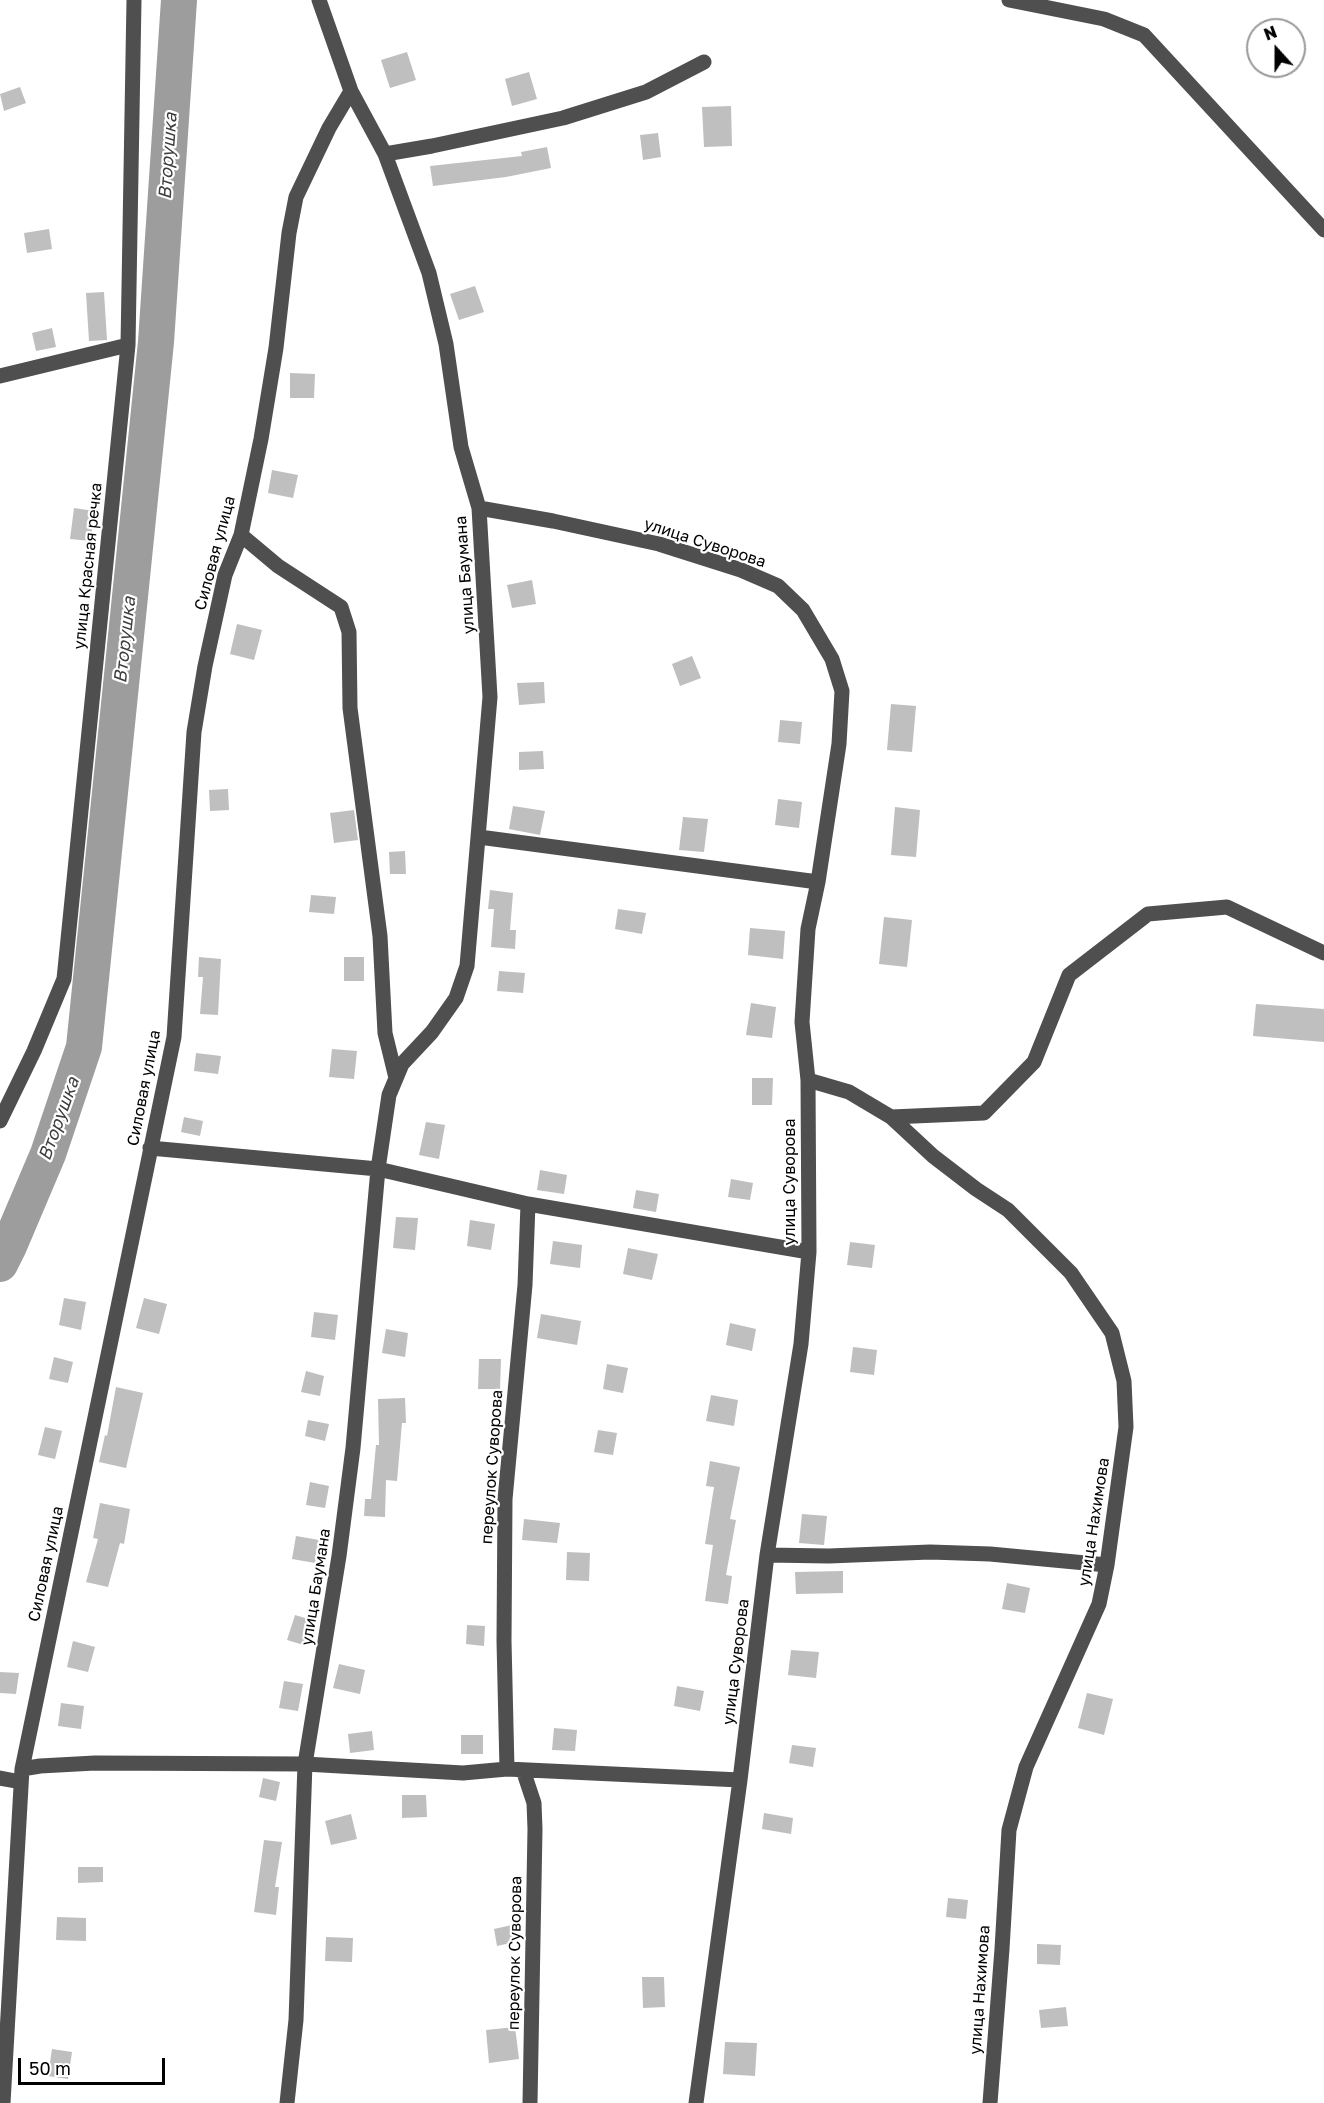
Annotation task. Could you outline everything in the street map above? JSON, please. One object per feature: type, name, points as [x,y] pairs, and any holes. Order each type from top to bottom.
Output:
[{"type":"street","name":"улица Красная речка","points":[[0,1121],[34,1051],[64,979],[129,345],[134,0]]},
{"type":"street","name":"улица Баумана","points":[[287,2103],[296,2019],[305,1764],[339,1556],[353,1448],[378,1169],[389,1095],[402,1064],[432,1032],[456,998],[467,966],[489,697],[479,508],[461,447],[446,344],[429,273],[385,154],[351,91],[319,0]]},
{"type":"street","points":[[1009,0],[1104,19],[1144,35],[1324,230]]},
{"type":"street","points":[[385,154],[563,118],[646,92],[704,62]]},
{"type":"street","name":"Силовая улица","points":[[3,2103],[21,1775],[174,1036],[194,732],[205,666],[225,575],[242,535],[276,348],[289,233],[296,197],[328,128],[351,91]]},
{"type":"street","points":[[0,376],[129,345]]},
{"type":"street","name":"улица Суворова","points":[[479,508],[659,544],[741,570],[778,586],[803,610],[832,659],[842,691],[838,744],[818,882],[808,929],[802,1022],[808,1080],[809,1252],[801,1344],[767,1555],[740,1780],[696,2103]]},
{"type":"street","points":[[242,535],[278,566],[341,608],[349,632],[350,708],[380,936],[385,1034],[396,1078]]},
{"type":"street","points":[[479,837],[818,882]]},
{"type":"street","points":[[891,1117],[984,1113],[1034,1062],[1069,975],[1148,914],[1227,907],[1324,953]]},
{"type":"street","name":"улица Нахимова","points":[[808,1080],[849,1092],[891,1117],[933,1156],[1008,1210],[1071,1273],[1112,1332],[1124,1381],[1126,1428],[1107,1565],[1099,1604],[1026,1767],[1009,1830],[990,2103]]},
{"type":"street","points":[[150,1148],[378,1169],[528,1204],[809,1252]]},
{"type":"street","name":"переулок Суворова","points":[[507,1769],[504,1641],[505,1499],[525,1285],[528,1204]]},
{"type":"street","points":[[767,1555],[828,1556],[942,1552],[1107,1565]]},
{"type":"street","points":[[0,1778],[95,1763],[305,1764],[463,1773],[507,1769],[740,1780]]},
{"type":"street","name":"переулок Суворова","points":[[523,1770],[534,1803],[535,1828],[530,2103]]},
{"type":"building","points":[[407,52],[416,80],[390,88],[381,60]]},
{"type":"building","points":[[529,72],[537,99],[512,106],[505,79]]},
{"type":"building","points":[[20,87],[26,103],[4,111],[0,94]]},
{"type":"building","points":[[731,106],[732,146],[704,147],[702,107]]},
{"type":"building","points":[[658,133],[661,157],[643,160],[640,135]]},
{"type":"building","points":[[547,147],[551,168],[506,177],[433,186],[430,166],[522,156],[521,152]]},
{"type":"building","points":[[49,229],[52,249],[27,253],[24,233]]},
{"type":"building","points":[[475,286],[484,312],[459,320],[450,294]]},
{"type":"building","points":[[104,292],[107,340],[89,341],[86,293]]},
{"type":"building","points":[[52,328],[56,347],[36,351],[32,333]]},
{"type":"building","points":[[290,373],[315,374],[314,398],[290,398]]},
{"type":"building","points":[[272,470],[298,475],[293,498],[268,493]]},
{"type":"building","points":[[74,508],[94,511],[91,541],[70,539]]},
{"type":"building","points":[[532,580],[536,604],[512,608],[507,585]]},
{"type":"building","points":[[237,624],[262,630],[254,660],[230,654]]},
{"type":"building","points":[[692,656],[701,678],[680,686],[672,664]]},
{"type":"building","points":[[544,682],[545,703],[519,705],[517,683]]},
{"type":"building","points":[[891,704],[916,706],[912,752],[887,750]]},
{"type":"building","points":[[780,720],[802,722],[800,744],[778,742]]},
{"type":"building","points":[[543,751],[544,769],[519,770],[519,752]]},
{"type":"building","points":[[228,789],[229,810],[210,811],[209,790]]},
{"type":"building","points":[[778,799],[802,802],[799,828],[775,825]]},
{"type":"building","points":[[513,806],[545,811],[540,835],[509,829]]},
{"type":"building","points":[[895,807],[920,810],[916,857],[891,855]]},
{"type":"building","points":[[354,810],[358,840],[334,843],[330,813]]},
{"type":"building","points":[[683,817],[708,819],[704,852],[679,850]]},
{"type":"building","points":[[405,851],[406,874],[390,874],[389,852]]},
{"type":"building","points":[[490,890],[513,893],[510,930],[516,930],[515,949],[491,947],[494,909],[488,909]]},
{"type":"building","points":[[311,895],[336,897],[334,914],[309,912]]},
{"type":"building","points":[[618,909],[646,913],[642,934],[615,929]]},
{"type":"building","points":[[884,917],[912,920],[907,967],[879,964]]},
{"type":"building","points":[[750,928],[785,931],[783,959],[748,955]]},
{"type":"building","points":[[199,957],[221,959],[218,1015],[200,1014],[203,977],[198,977]]},
{"type":"building","points":[[344,957],[364,957],[364,981],[344,981]]},
{"type":"building","points":[[499,971],[525,973],[523,993],[497,991]]},
{"type":"building","points":[[751,1003],[776,1007],[772,1038],[746,1035]]},
{"type":"building","points":[[1256,1004],[1324,1009],[1324,1042],[1253,1036]]},
{"type":"building","points":[[332,1049],[357,1051],[354,1079],[329,1077]]},
{"type":"building","points":[[196,1053],[221,1056],[218,1074],[194,1071]]},
{"type":"building","points":[[752,1078],[773,1078],[772,1105],[752,1105]]},
{"type":"building","points":[[184,1117],[203,1121],[200,1136],[181,1132]]},
{"type":"building","points":[[426,1122],[445,1125],[439,1159],[419,1155]]},
{"type":"building","points":[[540,1170],[567,1175],[564,1194],[537,1190]]},
{"type":"building","points":[[731,1179],[753,1183],[750,1200],[728,1197]]},
{"type":"building","points":[[636,1190],[659,1194],[656,1212],[633,1208]]},
{"type":"building","points":[[396,1217],[418,1218],[415,1250],[393,1248]]},
{"type":"building","points":[[470,1220],[495,1224],[491,1250],[467,1246]]},
{"type":"building","points":[[553,1241],[582,1245],[580,1268],[550,1264]]},
{"type":"building","points":[[850,1242],[875,1245],[872,1268],[847,1265]]},
{"type":"building","points":[[628,1248],[658,1254],[652,1280],[623,1274]]},
{"type":"building","points":[[64,1298],[86,1302],[81,1330],[59,1325]]},
{"type":"building","points":[[144,1298],[167,1304],[159,1334],[136,1328]]},
{"type":"building","points":[[314,1312],[338,1315],[335,1340],[311,1337]]},
{"type":"building","points":[[541,1314],[581,1321],[577,1345],[537,1338]]},
{"type":"building","points":[[730,1323],[756,1329],[752,1351],[726,1345]]},
{"type":"building","points":[[386,1329],[408,1333],[405,1357],[382,1353]]},
{"type":"building","points":[[853,1347],[877,1350],[874,1375],[850,1372]]},
{"type":"building","points":[[54,1357],[73,1362],[68,1383],[49,1379]]},
{"type":"building","points":[[479,1359],[501,1359],[500,1389],[478,1389]]},
{"type":"building","points":[[607,1364],[628,1368],[623,1393],[603,1389]]},
{"type":"building","points":[[306,1371],[324,1376],[320,1396],[301,1392]]},
{"type":"building","points":[[116,1387],[143,1393],[126,1468],[99,1462],[105,1435],[107,1436]]},
{"type":"building","points":[[711,1395],[738,1400],[734,1426],[706,1421]]},
{"type":"building","points":[[405,1398],[406,1423],[402,1423],[397,1481],[386,1480],[385,1517],[364,1516],[365,1499],[371,1499],[376,1445],[379,1445],[378,1399]]},
{"type":"building","points":[[308,1420],[329,1424],[325,1441],[305,1436]]},
{"type":"building","points":[[45,1427],[62,1431],[55,1459],[38,1455]]},
{"type":"building","points":[[598,1430],[617,1433],[613,1455],[594,1452]]},
{"type":"building","points":[[710,1461],[740,1467],[730,1519],[736,1520],[726,1575],[732,1576],[728,1604],[705,1601],[713,1545],[705,1544],[714,1487],[706,1486]]},
{"type":"building","points":[[310,1482],[329,1486],[325,1508],[306,1505]]},
{"type":"building","points":[[100,1503],[130,1509],[124,1544],[120,1543],[108,1587],[86,1582],[98,1539],[93,1538]]},
{"type":"building","points":[[802,1514],[827,1516],[824,1545],[799,1543]]},
{"type":"building","points":[[524,1519],[560,1523],[557,1543],[522,1540]]},
{"type":"building","points":[[296,1536],[319,1540],[315,1563],[292,1559]]},
{"type":"building","points":[[567,1552],[590,1553],[589,1581],[566,1580]]},
{"type":"building","points":[[843,1571],[843,1593],[796,1594],[795,1572]]},
{"type":"building","points":[[1007,1583],[1030,1588],[1025,1613],[1002,1609]]},
{"type":"building","points":[[295,1615],[315,1621],[307,1646],[287,1640]]},
{"type":"building","points":[[467,1625],[485,1626],[484,1646],[466,1644]]},
{"type":"building","points":[[73,1641],[95,1647],[88,1672],[67,1667]]},
{"type":"building","points":[[791,1650],[819,1652],[816,1678],[788,1675]]},
{"type":"building","points":[[339,1664],[365,1670],[360,1694],[333,1688]]},
{"type":"building","points":[[0,1672],[19,1673],[16,1694],[0,1693]]},
{"type":"building","points":[[284,1681],[303,1684],[298,1711],[279,1708]]},
{"type":"building","points":[[677,1686],[704,1691],[700,1711],[674,1706]]},
{"type":"building","points":[[1087,1693],[1113,1699],[1104,1735],[1078,1728]]},
{"type":"building","points":[[61,1703],[84,1706],[81,1729],[58,1726]]},
{"type":"building","points":[[554,1728],[577,1730],[575,1751],[552,1750]]},
{"type":"building","points":[[372,1731],[374,1750],[350,1753],[348,1734]]},
{"type":"building","points":[[461,1735],[483,1735],[483,1754],[461,1754]]},
{"type":"building","points":[[792,1745],[816,1748],[813,1767],[789,1763]]},
{"type":"building","points":[[263,1778],[280,1782],[276,1801],[259,1797]]},
{"type":"building","points":[[402,1795],[426,1795],[427,1817],[402,1818]]},
{"type":"building","points":[[764,1813],[793,1818],[791,1834],[762,1829]]},
{"type":"building","points":[[351,1814],[357,1839],[331,1845],[325,1821]]},
{"type":"building","points":[[264,1840],[282,1842],[275,1887],[279,1887],[276,1915],[254,1912]]},
{"type":"building","points":[[78,1867],[103,1867],[103,1882],[78,1883]]},
{"type":"building","points":[[948,1898],[968,1900],[966,1919],[946,1917]]},
{"type":"building","points":[[57,1917],[86,1918],[86,1941],[56,1940]]},
{"type":"building","points":[[512,1925],[515,1942],[497,1946],[494,1929]]},
{"type":"building","points":[[326,1937],[353,1938],[352,1962],[325,1961]]},
{"type":"building","points":[[1037,1944],[1061,1945],[1060,1965],[1037,1964]]},
{"type":"building","points":[[642,1977],[664,1977],[665,2007],[643,2008]]},
{"type":"building","points":[[1066,2007],[1068,2026],[1041,2028],[1039,2010]]},
{"type":"building","points":[[515,2027],[519,2059],[489,2063],[486,2030]]},
{"type":"building","points":[[725,2042],[757,2043],[755,2076],[723,2074]]},
{"type":"building","points":[[52,2049],[72,2052],[68,2079],[48,2076]]},
{"type":"waterway","name":"Вторушка","points":[[0,1264],[48,1154],[84,1047],[156,342],[179,0]]}]
